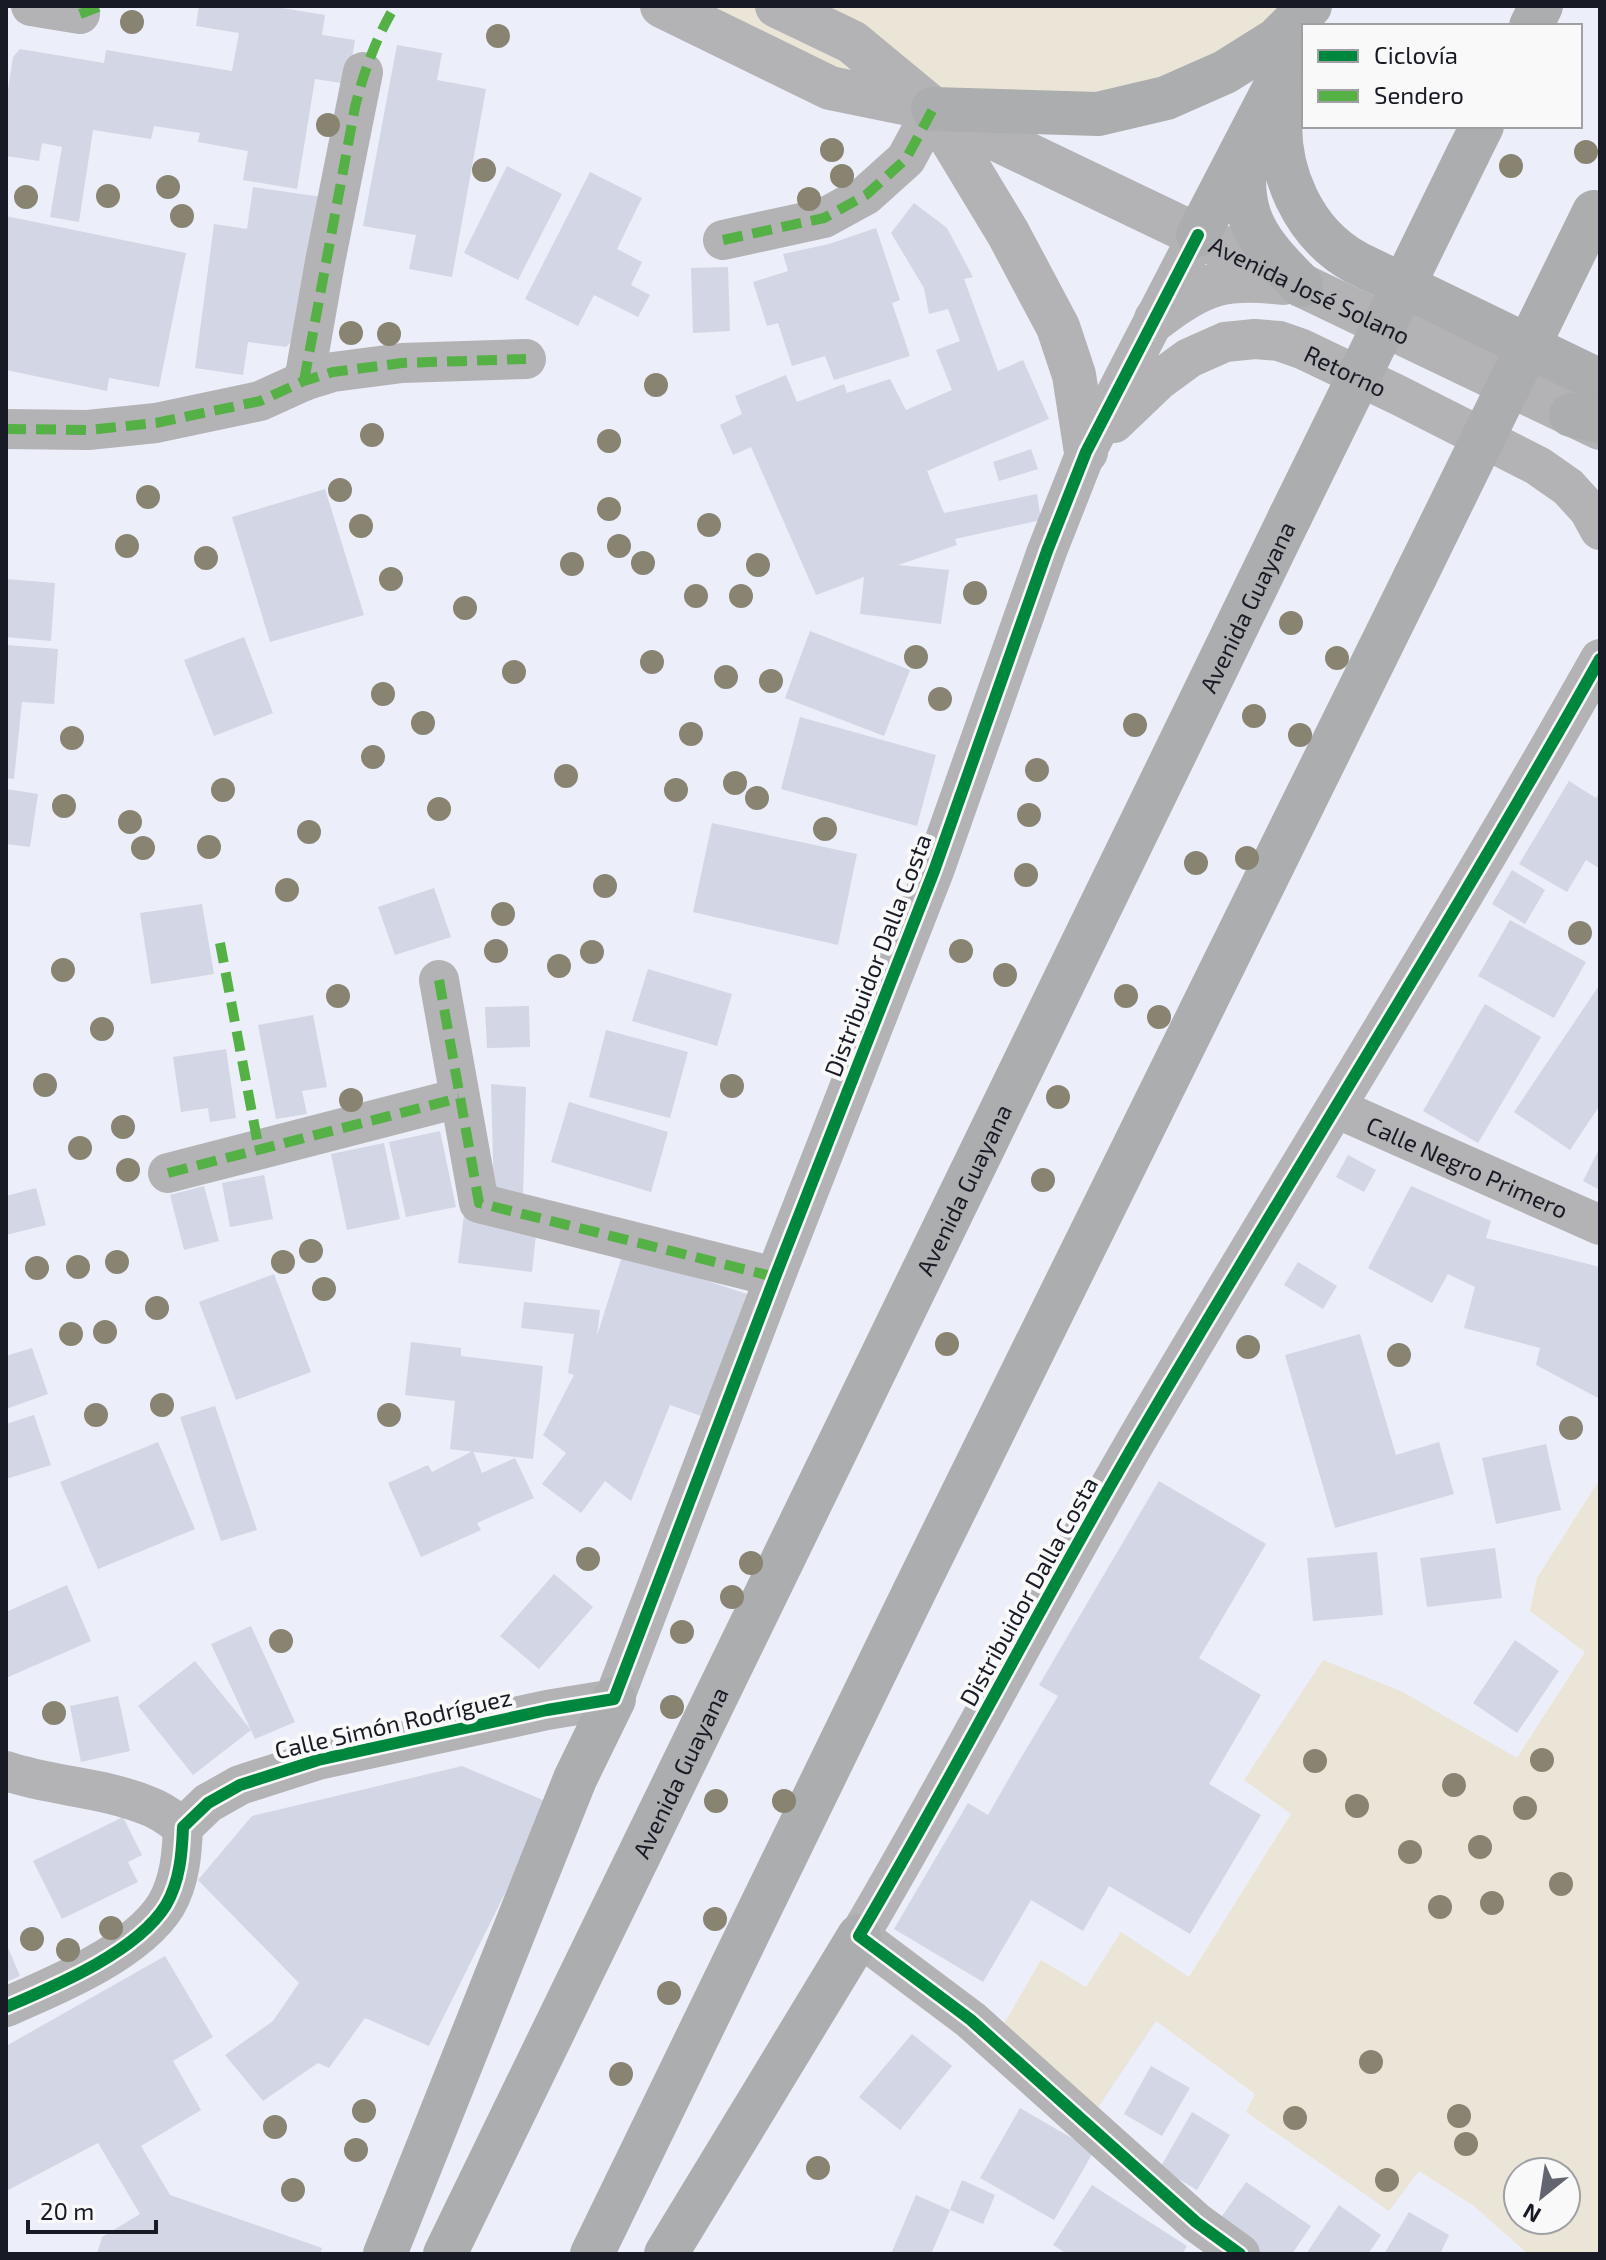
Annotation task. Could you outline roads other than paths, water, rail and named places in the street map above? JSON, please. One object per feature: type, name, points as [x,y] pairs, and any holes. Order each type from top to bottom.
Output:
[{"type":"main road","points":[[933,109],[1098,114],[1166,98],[1225,72],[1276,40],[1310,6]]},
{"type":"main road","points":[[1309,24],[1319,6]]},
{"type":"main road","points":[[1532,24],[1541,6]]},
{"type":"main road","points":[[1198,235],[1301,40]]},
{"type":"main road","points":[[1301,40],[1280,110],[1282,151],[1304,213],[1323,240],[1357,263],[1600,381]]},
{"type":"main road","points":[[1250,135],[1243,175],[1244,201],[1256,232],[1268,251],[1301,285]]},
{"type":"main road","name":"Avenida Guayana","points":[[445,2254],[1475,140]]},
{"type":"main road","points":[[592,2254],[914,1592],[1597,206]]},
{"type":"main road","points":[[385,2254],[575,1779],[614,1699]]},
{"type":"main road","points":[[666,2254],[859,1936]]},
{"type":"street","points":[[31,6],[80,14]]},
{"type":"street","name":"Avenida José Solano","points":[[662,6],[830,88],[933,109],[1593,427]]},
{"type":"street","name":"Avenida José Solano","points":[[777,6],[852,42],[933,109]]},
{"type":"street","points":[[304,381],[363,72]]},
{"type":"street","points":[[723,240],[824,218],[866,195],[906,159],[933,109]]},
{"type":"street","points":[[933,109],[1008,233],[1058,327],[1074,375],[1086,452]]},
{"type":"street","name":"Distribuidor Dalla Costa","points":[[614,1699],[934,871],[1047,551],[1086,452],[1198,235]]},
{"type":"street","points":[[1156,319],[1200,289],[1227,281],[1249,279],[1301,285]]},
{"type":"street","name":"Retorno","points":[[1086,452],[1131,406],[1189,358],[1225,342],[1255,339],[1279,341],[1398,395],[1538,466],[1568,487],[1589,510],[1600,530]]},
{"type":"street","points":[[6,429],[88,430],[156,423],[260,401],[333,372],[402,363],[526,359]]},
{"type":"street","name":"Distribuidor Dalla Costa","points":[[859,1936],[969,1746],[1049,1595],[1155,1408],[1600,659]]},
{"type":"street","name":"Distribuidor Dalla Costa","points":[[1558,732],[1600,693]]},
{"type":"street","points":[[439,980],[479,1203],[775,1277]]},
{"type":"street","points":[[168,1173],[459,1098]]},
{"type":"street","name":"Calle Negro Primero","points":[[1336,1108],[1600,1225]]},
{"type":"street","name":"Calle Simón Rodríguez","points":[[183,1827],[208,1803],[240,1785],[318,1760],[547,1710],[614,1699]]},
{"type":"street","points":[[6,1771],[113,1794],[153,1807],[183,1827],[182,1854],[176,1882],[165,1906],[148,1924],[118,1951],[74,1977],[6,2007]]},
{"type":"street","points":[[859,1936],[971,2020],[1225,2250]]}]
